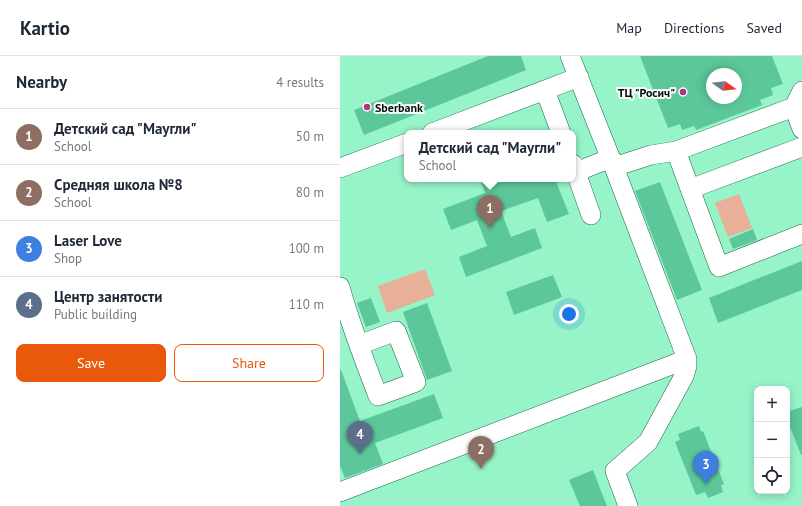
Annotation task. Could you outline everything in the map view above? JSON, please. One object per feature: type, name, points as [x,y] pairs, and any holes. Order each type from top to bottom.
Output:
[{"type":"street","points":[[570,56],[613,163],[687,359],[684,376],[648,442],[615,472],[628,506]]},
{"type":"street","points":[[440,130],[578,77]]},
{"type":"street","points":[[545,90],[560,130]]},
{"type":"street","points":[[576,168],[613,163],[676,151],[798,99],[802,129]]},
{"type":"street","points":[[341,166],[404,144]]},
{"type":"street","points":[[690,189],[802,147]]},
{"type":"street","points":[[676,151],[719,267],[802,234]]},
{"type":"street","points":[[576,174],[591,215]]},
{"type":"street","points":[[340,287],[347,313],[359,345]]},
{"type":"street","points":[[343,491],[687,359]]},
{"type":"shaded area","points":[[739,194],[752,228],[728,237],[715,203]]},
{"type":"shaded area","points":[[425,269],[435,295],[387,313],[378,286]]},
{"type":"building","points":[[488,56],[521,56],[526,70],[364,135],[354,110]]},
{"type":"building","name":"ТЦ \"Росич\"","points":[[640,56],[772,56],[783,84],[771,88],[773,95],[760,100],[762,105],[696,130],[694,126],[682,130],[680,124],[668,128]]},
{"type":"building","points":[[481,182],[556,182],[569,214],[547,222],[538,198],[501,211],[511,237],[535,228],[542,248],[466,277],[459,257],[487,246],[477,220],[451,230],[443,209],[485,193]]},
{"type":"building","points":[[660,182],[702,290],[677,300],[635,191]]},
{"type":"building","points":[[753,229],[757,240],[733,249],[729,239]]},
{"type":"building","points":[[802,261],[802,290],[718,323],[709,298]]},
{"type":"building","points":[[553,275],[562,297],[514,315],[506,292]]},
{"type":"building","points":[[371,298],[380,322],[366,327],[357,303]]},
{"type":"building","points":[[427,303],[452,371],[427,380],[403,312]]},
{"type":"building","points":[[340,370],[360,421],[434,394],[443,418],[375,443],[383,464],[345,478],[340,466]]},
{"type":"building","points":[[802,407],[802,455],[790,427],[790,411]]},
{"type":"building","points":[[699,426],[701,432],[703,431],[724,484],[721,485],[723,492],[708,498],[705,492],[696,495],[675,442],[680,440],[678,434]]},
{"type":"building","points":[[593,470],[607,506],[580,506],[569,480]]},
{"type":"place","name":"ТЦ \"Росич\"","points":[[683,92]]},
{"type":"place","name":"Sberbank","points":[[367,107]]},
{"type":"place","name":"Детский сад \"Маугли\"","points":[[490,228]]},
{"type":"place","name":"Центр занятости","points":[[360,454]]},
{"type":"place","name":"Средняя школа №8","points":[[481,469]]},
{"type":"place","name":"Laser Love","points":[[706,484]]}]
